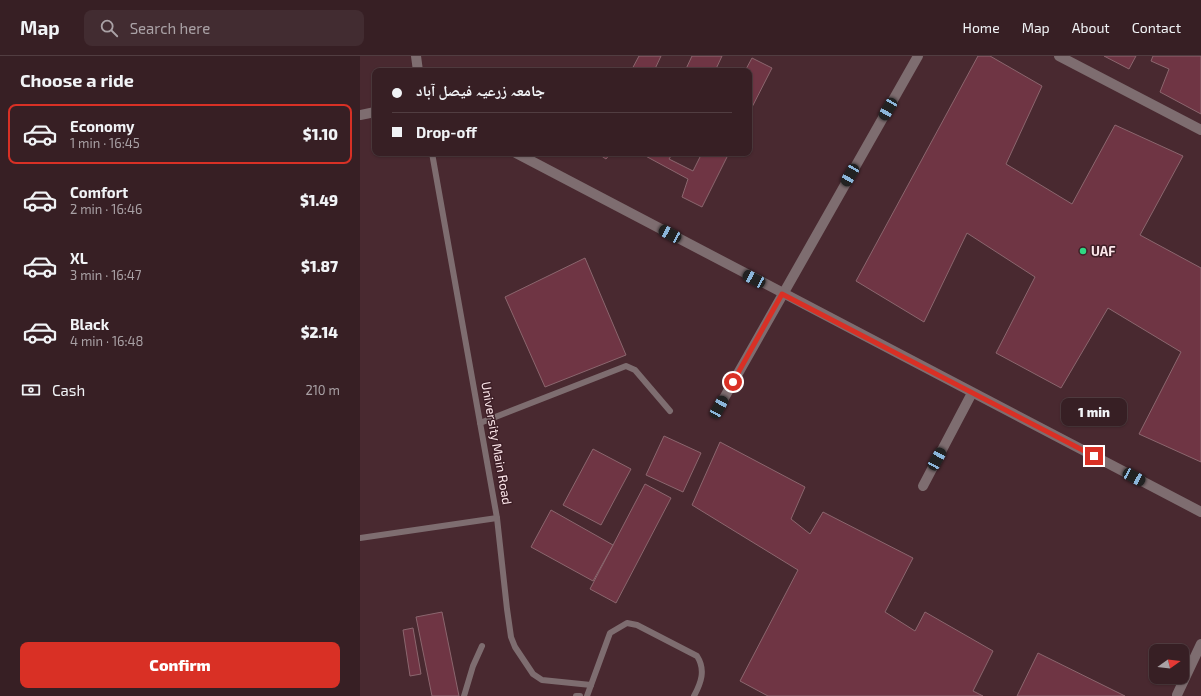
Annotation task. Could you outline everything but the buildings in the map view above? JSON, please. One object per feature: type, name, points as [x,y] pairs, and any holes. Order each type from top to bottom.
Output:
[{"type":"street","points":[[416,56],[418,68]]},
{"type":"street","points":[[719,407],[918,56]]},
{"type":"street","points":[[1059,56],[1201,130]]},
{"type":"street","points":[[360,115],[372,113]]},
{"type":"street","points":[[522,156],[782,294],[1201,512]]},
{"type":"street","points":[[923,486],[972,393]]},
{"type":"street","points":[[1177,695],[1201,644]]},
{"type":"lane","name":"University Main Road","points":[[433,156],[497,518],[511,637],[515,647],[533,674],[542,680],[591,685]]},
{"type":"lane","points":[[480,423],[626,366],[635,370],[670,410]]},
{"type":"lane","points":[[360,538],[497,518]]},
{"type":"lane","points":[[587,696],[610,634],[627,623],[637,625],[698,656],[701,662],[702,673],[700,685],[694,696]]},
{"type":"lane","points":[[464,696],[473,666],[482,646]]},
{"type":"place","name":"UAF","points":[[1083,251]]},
{"type":"route","points":[[733,382],[782,294],[1094,456]]}]
